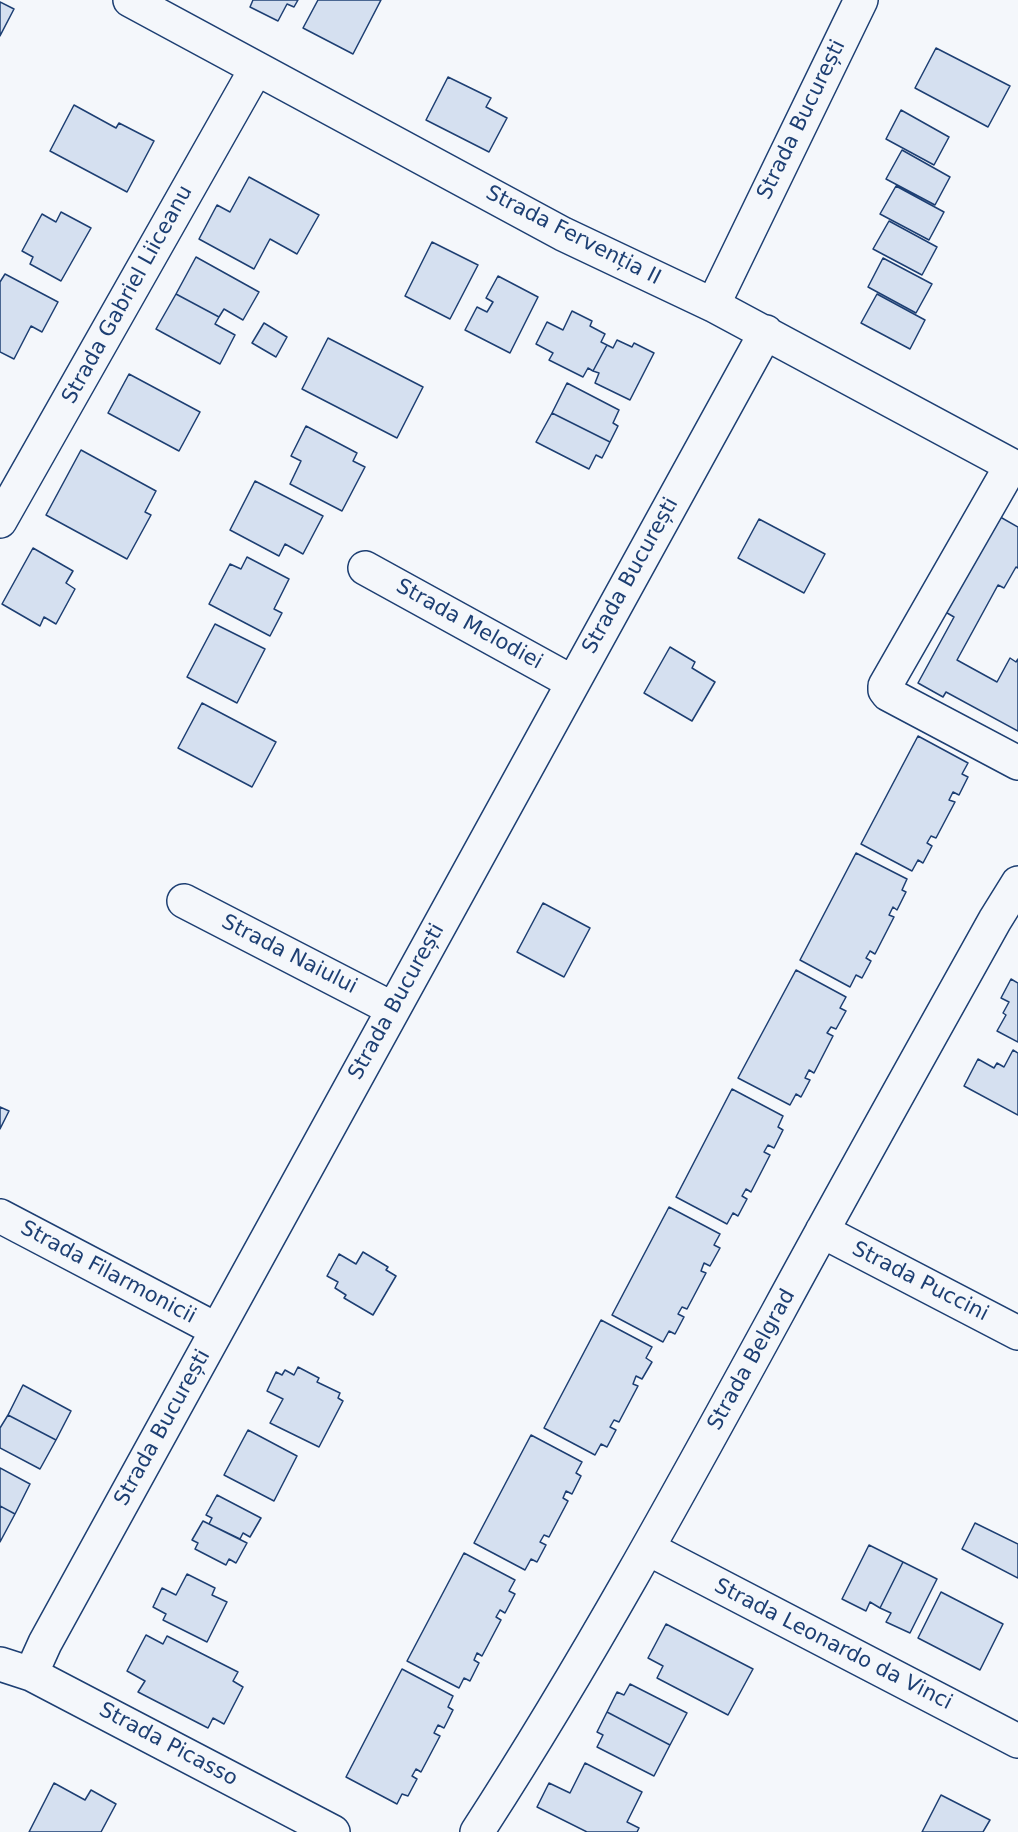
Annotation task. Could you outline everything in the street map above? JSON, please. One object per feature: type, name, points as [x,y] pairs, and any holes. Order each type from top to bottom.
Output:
[{"type":"street","name":"Strada Fervenția II","points":[[130,0],[563,234],[713,304],[1014,468]]},
{"type":"street","name":"Strada București","points":[[713,304],[861,0]]},
{"type":"street","name":"Strada Gabriel Liiceanu","points":[[0,521],[256,69]]},
{"type":"street","name":"Strada București","points":[[31,1674],[45,1643],[766,332]]},
{"type":"street","points":[[1014,468],[885,686],[885,690],[1018,763]]},
{"type":"street","name":"Strada Melodiei","points":[[365,568],[572,682]]},
{"type":"street","name":"Strada Belgrad","points":[[477,1832],[514,1776],[649,1549],[822,1231],[1006,926],[1018,883]]},
{"type":"street","name":"Strada Naiului","points":[[184,901],[393,1009]]},
{"type":"street","name":"Strada Filarmonicii","points":[[0,1216],[217,1330]]},
{"type":"street","name":"Strada Puccini","points":[[822,1231],[1018,1333]]},
{"type":"street","name":"Strada Leonardo da Vinci","points":[[649,1549],[1018,1741]]},
{"type":"street","name":"Strada Picasso","points":[[0,1664],[31,1674],[333,1832]]},
{"type":"building","points":[[253,0],[298,0],[294,7],[287,4],[278,21],[250,7]]},
{"type":"building","points":[[318,0],[381,0],[353,54],[303,28]]},
{"type":"building","points":[[0,2],[14,9],[0,36]]},
{"type":"building","points":[[936,48],[1010,86],[988,127],[915,88]]},
{"type":"building","points":[[448,77],[491,98],[486,107],[507,118],[489,152],[426,120]]},
{"type":"building","points":[[74,105],[116,128],[119,123],[154,141],[127,192],[50,151]]},
{"type":"building","points":[[901,110],[949,137],[934,165],[886,139]]},
{"type":"building","points":[[902,150],[950,177],[935,205],[886,179]]},
{"type":"building","points":[[249,177],[319,215],[297,254],[270,239],[254,269],[199,239],[217,205],[230,212]]},
{"type":"building","points":[[896,186],[944,212],[929,240],[880,214]]},
{"type":"building","points":[[61,212],[91,228],[61,281],[30,264],[33,257],[22,251],[42,214],[56,222]]},
{"type":"building","points":[[889,221],[937,247],[922,275],[873,249]]},
{"type":"building","points":[[432,242],[478,265],[450,319],[405,296]]},
{"type":"building","points":[[196,257],[259,292],[243,320],[224,309],[219,317],[176,294]]},
{"type":"building","points":[[883,258],[932,284],[916,313],[868,287]]},
{"type":"building","points":[[5,274],[58,302],[42,332],[31,326],[14,359],[0,352],[0,282]]},
{"type":"building","points":[[498,276],[538,297],[510,353],[465,330],[477,307],[487,312],[493,302],[486,298]]},
{"type":"building","points":[[176,294],[219,317],[215,324],[235,335],[220,364],[156,329]]},
{"type":"building","points":[[877,294],[925,320],[910,349],[861,323]]},
{"type":"building","points":[[572,311],[592,321],[590,326],[605,334],[601,342],[607,345],[593,371],[588,368],[583,377],[549,360],[553,353],[536,344],[547,322],[563,330]]},
{"type":"building","points":[[264,323],[287,337],[276,357],[252,343]]},
{"type":"building","points":[[328,338],[423,387],[397,438],[302,389]]},
{"type":"building","points":[[617,340],[632,347],[634,343],[654,353],[630,400],[595,383],[599,373],[593,371],[607,345],[613,348]]},
{"type":"building","points":[[129,374],[200,412],[179,451],[108,413]]},
{"type":"building","points":[[567,383],[619,410],[613,423],[618,426],[610,442],[552,413]]},
{"type":"building","points":[[552,413],[610,442],[602,458],[596,455],[589,469],[536,442]]},
{"type":"building","points":[[306,426],[357,453],[353,461],[365,467],[342,511],[290,484],[301,461],[291,456]]},
{"type":"building","points":[[81,450],[156,491],[145,512],[151,515],[127,559],[46,515]]},
{"type":"building","points":[[255,481],[323,516],[303,554],[285,544],[279,556],[230,530]]},
{"type":"building","points":[[995,514],[1018,527],[1018,568],[1016,567],[1004,588],[998,585],[957,660],[997,682],[1010,658],[1016,662],[1018,659],[1018,731],[946,692],[943,697],[918,683],[954,617],[942,610]]},
{"type":"building","points":[[759,519],[825,554],[804,593],[738,558]]},
{"type":"building","points":[[33,548],[73,571],[66,583],[75,589],[56,624],[44,617],[40,626],[2,604]]},
{"type":"building","points":[[247,557],[289,579],[274,609],[282,613],[270,636],[209,604],[230,564],[241,569]]},
{"type":"building","points":[[215,624],[265,649],[237,703],[187,677]]},
{"type":"building","points":[[670,647],[695,662],[692,668],[715,682],[692,721],[644,693]]},
{"type":"building","points":[[202,703],[276,742],[252,787],[178,748]]},
{"type":"building","points":[[918,736],[968,763],[962,774],[968,777],[959,795],[953,792],[949,800],[955,802],[936,838],[931,836],[927,843],[932,846],[923,863],[918,860],[912,871],[861,844]]},
{"type":"building","points":[[856,853],[907,879],[902,890],[906,892],[897,910],[893,907],[889,915],[894,917],[875,954],[870,951],[866,958],[871,961],[862,978],[856,975],[850,987],[800,960]]},
{"type":"building","points":[[543,903],[590,928],[564,977],[517,952]]},
{"type":"building","points":[[796,970],[846,997],[840,1008],[846,1011],[836,1029],[831,1027],[827,1033],[833,1036],[814,1073],[809,1070],[805,1078],[810,1080],[801,1097],[796,1094],[790,1105],[738,1078]]},
{"type":"building","points":[[1011,979],[1018,983],[1018,1042],[997,1031],[1006,1015],[1003,1013],[1009,1002],[1001,998]]},
{"type":"building","points":[[1013,1050],[1018,1053],[1018,1115],[964,1086],[978,1059],[994,1068],[997,1063],[1004,1067]]},
{"type":"building","points":[[732,1089],[783,1116],[778,1127],[783,1130],[774,1148],[768,1145],[764,1152],[770,1155],[751,1192],[746,1189],[742,1196],[747,1199],[738,1216],[733,1213],[727,1224],[676,1197]]},
{"type":"building","points":[[0,1107],[9,1111],[0,1129]]},
{"type":"building","points":[[669,1207],[720,1234],[714,1245],[720,1248],[710,1266],[704,1263],[701,1271],[706,1273],[687,1309],[682,1307],[678,1314],[684,1317],[675,1334],[669,1331],[663,1342],[612,1315]]},
{"type":"building","points":[[363,1252],[388,1267],[386,1270],[396,1276],[373,1315],[344,1298],[346,1295],[335,1288],[338,1282],[327,1276],[339,1254],[356,1264]]},
{"type":"building","points":[[601,1320],[652,1347],[646,1358],[652,1362],[642,1379],[636,1376],[633,1384],[638,1386],[619,1422],[614,1420],[610,1427],[616,1430],[607,1447],[601,1444],[595,1455],[544,1428]]},
{"type":"building","points":[[298,1367],[319,1378],[317,1382],[340,1393],[338,1398],[343,1401],[319,1447],[270,1423],[283,1399],[267,1391],[276,1372],[282,1375],[285,1370],[294,1375]]},
{"type":"building","points":[[23,1385],[71,1411],[56,1440],[8,1415]]},
{"type":"building","points":[[8,1415],[56,1440],[40,1469],[0,1448],[0,1428]]},
{"type":"building","points":[[248,1430],[297,1456],[274,1501],[224,1475]]},
{"type":"building","points":[[531,1435],[582,1462],[576,1473],[581,1476],[572,1494],[566,1491],[563,1498],[568,1501],[549,1537],[544,1535],[540,1542],[546,1545],[537,1562],[531,1559],[525,1570],[474,1543]]},
{"type":"building","points":[[0,1468],[30,1484],[15,1514],[0,1506]]},
{"type":"building","points":[[217,1495],[261,1518],[250,1537],[243,1533],[240,1539],[209,1524],[212,1518],[206,1515]]},
{"type":"building","points":[[0,1506],[15,1514],[0,1542]]},
{"type":"building","points":[[203,1521],[247,1543],[236,1563],[229,1559],[226,1565],[195,1549],[198,1543],[192,1540]]},
{"type":"building","points":[[975,1523],[1018,1544],[1018,1578],[962,1549]]},
{"type":"building","points":[[869,1545],[903,1562],[880,1608],[870,1602],[866,1611],[842,1599]]},
{"type":"building","points":[[464,1553],[515,1580],[509,1591],[515,1594],[505,1613],[500,1610],[496,1617],[501,1620],[482,1656],[477,1653],[474,1660],[479,1663],[470,1681],[464,1678],[459,1688],[407,1661]]},
{"type":"building","points":[[903,1562],[937,1579],[910,1633],[886,1622],[891,1613],[880,1608]]},
{"type":"building","points":[[187,1574],[215,1588],[212,1595],[227,1602],[207,1642],[163,1620],[166,1614],[153,1607],[162,1588],[176,1595]]},
{"type":"building","points":[[941,1592],[1003,1624],[980,1670],[918,1638]]},
{"type":"building","points":[[666,1624],[753,1669],[728,1715],[657,1678],[663,1666],[648,1658]]},
{"type":"building","points":[[146,1635],[163,1644],[167,1636],[238,1672],[233,1681],[243,1687],[224,1724],[213,1718],[208,1728],[138,1692],[145,1681],[127,1671]]},
{"type":"building","points":[[402,1669],[453,1696],[448,1707],[453,1710],[444,1728],[438,1725],[434,1733],[440,1736],[421,1772],[416,1769],[412,1776],[417,1779],[408,1796],[402,1794],[397,1804],[346,1777]]},
{"type":"building","points":[[630,1684],[687,1713],[670,1745],[607,1712],[617,1692],[624,1695]]},
{"type":"building","points":[[607,1712],[670,1745],[654,1776],[597,1747],[603,1735],[597,1732]]},
{"type":"building","points":[[585,1763],[642,1792],[627,1822],[639,1828],[637,1832],[587,1832],[537,1807],[549,1783],[570,1793]]},
{"type":"building","points":[[54,1783],[85,1800],[91,1790],[116,1804],[101,1832],[29,1832]]},
{"type":"building","points":[[941,1795],[990,1820],[983,1832],[922,1832]]}]
